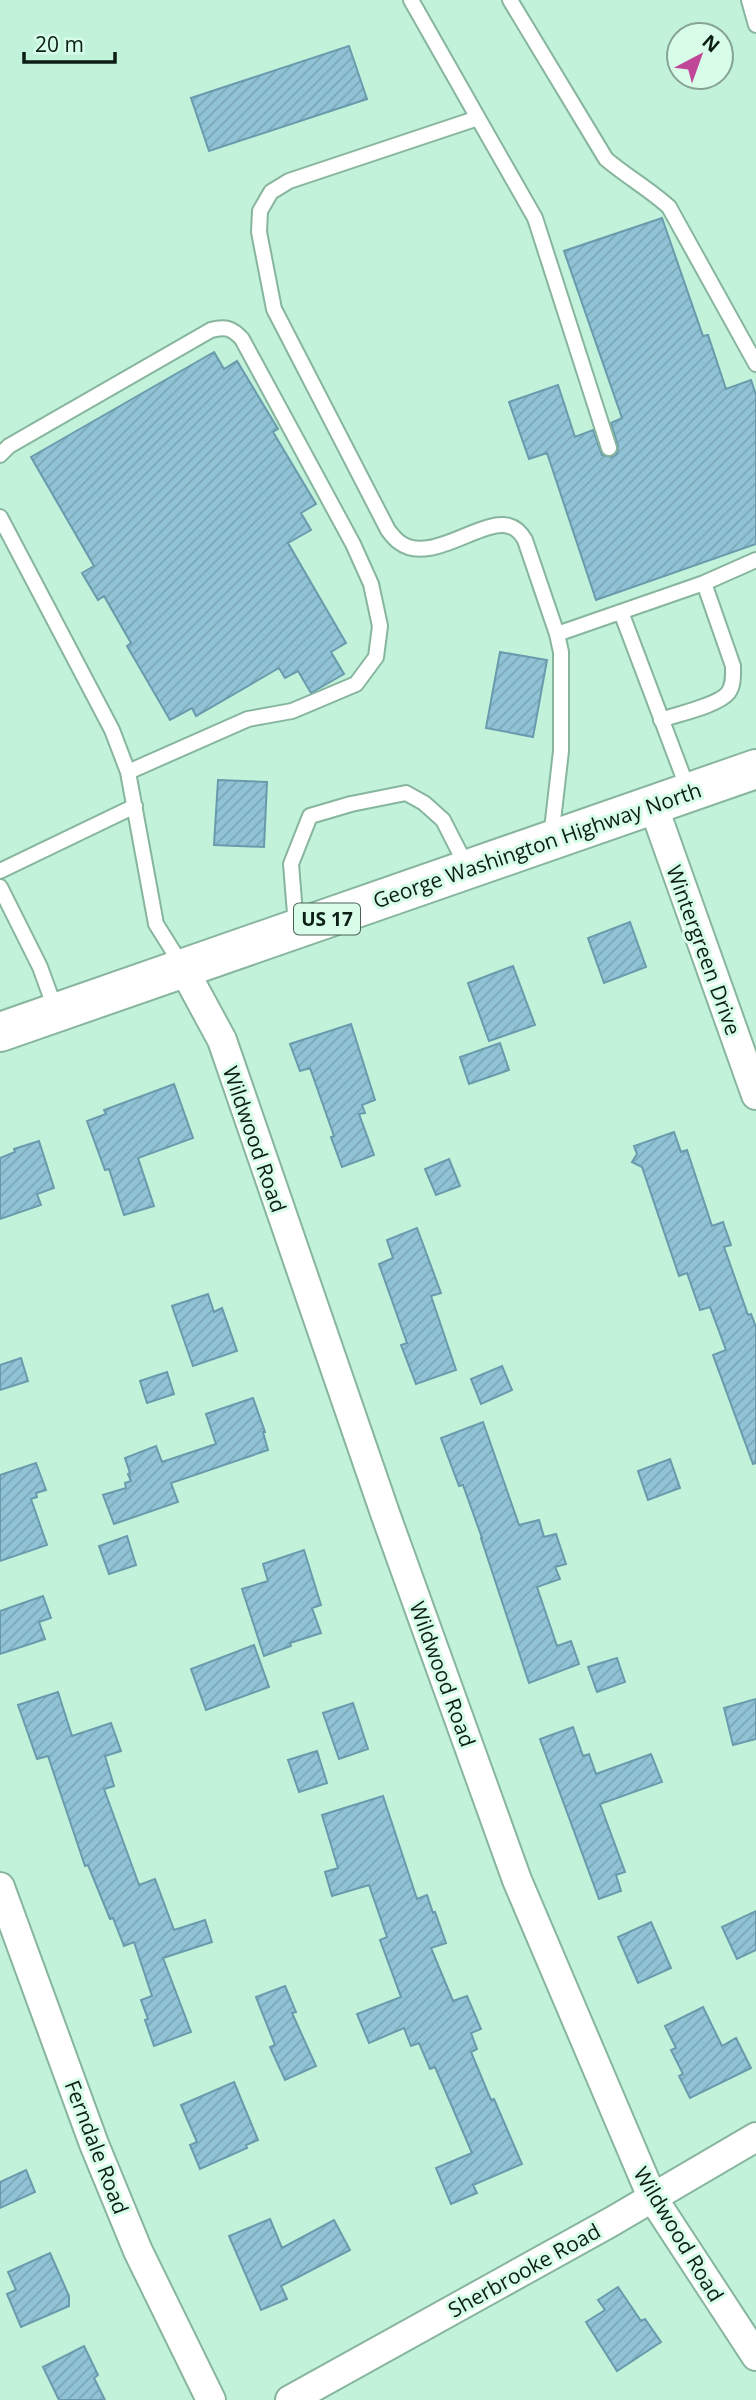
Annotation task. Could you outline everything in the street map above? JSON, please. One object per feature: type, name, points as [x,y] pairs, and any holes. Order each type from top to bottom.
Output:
[{"type":"main road","name":"George Washington Highway North","points":[[0,1032],[756,769]]},
{"type":"street","name":"Wintergreen Drive","points":[[653,805],[756,1095]]},
{"type":"street","name":"Wildwood Road","points":[[183,968],[222,1040],[386,1517],[517,1880],[652,2197],[756,2356]]},
{"type":"street","name":"Ferndale Road","points":[[0,1887],[94,2144],[138,2251],[211,2400]]},
{"type":"street","name":"Sherbrooke Road","points":[[290,2400],[756,2137]]},
{"type":"lane","points":[[411,0],[535,218],[609,448]]},
{"type":"lane","points":[[510,0],[606,159],[621,172],[648,188],[669,207],[756,364]]},
{"type":"lane","points":[[749,0],[756,25]]},
{"type":"lane","points":[[478,118],[289,181],[271,192],[260,211],[259,232],[275,309],[388,530],[399,543],[415,549],[432,548],[496,526],[508,525],[519,530],[525,540],[561,652],[561,751],[551,839]]},
{"type":"lane","points":[[0,455],[9,446],[211,330],[222,327],[234,330],[242,339],[347,532],[371,584],[380,626],[376,657],[356,684],[292,710],[248,719],[128,772]]},
{"type":"lane","points":[[0,517],[112,730],[128,772],[156,924],[183,968]]},
{"type":"lane","points":[[557,634],[704,583],[756,560]]},
{"type":"lane","points":[[661,720],[716,701],[728,693],[734,680],[733,666],[704,583]]},
{"type":"lane","points":[[621,612],[689,793]]},
{"type":"lane","points":[[297,929],[291,864],[310,816],[351,804],[406,793],[424,803],[443,820],[468,868]]},
{"type":"lane","points":[[0,871],[135,806]]},
{"type":"lane","points":[[0,887],[40,967],[56,1013]]},
{"type":"building","points":[[349,46],[367,99],[209,151],[191,98]]},
{"type":"building","points":[[662,218],[703,336],[708,335],[726,389],[751,380],[756,395],[756,544],[596,600],[547,453],[529,459],[509,402],[558,385],[575,437],[593,430],[602,455],[611,457],[617,454],[618,446],[611,423],[622,418],[564,251]]},
{"type":"building","points":[[214,352],[224,369],[237,361],[278,429],[273,432],[316,504],[301,513],[311,530],[288,543],[346,643],[331,652],[344,674],[311,693],[298,671],[285,678],[279,668],[196,716],[192,708],[170,720],[127,646],[131,643],[104,596],[98,600],[82,573],[94,566],[31,457]]},
{"type":"building","points":[[500,652],[547,660],[533,737],[486,728]]},
{"type":"building","points":[[218,780],[267,782],[264,847],[214,845]]},
{"type":"building","points":[[630,922],[646,967],[604,983],[588,938]]},
{"type":"building","points":[[513,966],[535,1025],[489,1041],[468,983]]},
{"type":"building","points":[[351,1024],[375,1100],[362,1105],[365,1113],[359,1114],[374,1155],[342,1167],[310,1068],[300,1071],[290,1044]]},
{"type":"building","points":[[500,1043],[509,1070],[469,1084],[460,1057]]},
{"type":"building","points":[[174,1084],[193,1138],[138,1158],[154,1206],[124,1215],[109,1169],[105,1170],[87,1121],[106,1114],[104,1110]]},
{"type":"building","points":[[674,1132],[681,1152],[687,1150],[712,1226],[723,1222],[731,1245],[724,1247],[748,1315],[751,1314],[756,1327],[756,1463],[753,1464],[713,1355],[726,1350],[710,1307],[700,1310],[687,1273],[679,1276],[642,1167],[632,1162],[637,1154],[634,1146]]},
{"type":"building","points":[[39,1141],[54,1188],[37,1194],[41,1205],[0,1219],[0,1158],[15,1152],[14,1149]]},
{"type":"building","points":[[449,1159],[460,1186],[436,1195],[425,1169]]},
{"type":"building","points":[[417,1228],[441,1293],[431,1296],[456,1370],[416,1384],[401,1345],[407,1343],[379,1264],[393,1258],[387,1240]]},
{"type":"building","points":[[208,1294],[214,1312],[222,1308],[237,1351],[193,1366],[172,1306]]},
{"type":"building","points":[[21,1358],[28,1381],[0,1390],[0,1365]]},
{"type":"building","points":[[502,1366],[512,1390],[481,1404],[471,1379]]},
{"type":"building","points":[[167,1372],[174,1394],[147,1403],[140,1381]]},
{"type":"building","points":[[253,1398],[265,1432],[268,1450],[171,1483],[178,1502],[114,1524],[103,1495],[126,1488],[125,1483],[131,1481],[125,1458],[156,1446],[162,1462],[216,1444],[206,1414]]},
{"type":"building","points":[[483,1422],[519,1525],[539,1520],[544,1537],[556,1534],[566,1564],[555,1567],[560,1579],[537,1587],[557,1646],[571,1641],[579,1664],[529,1683],[463,1485],[459,1486],[441,1438]]},
{"type":"building","points":[[670,1459],[680,1488],[648,1500],[638,1471]]},
{"type":"building","points":[[36,1463],[46,1490],[36,1493],[37,1497],[31,1499],[47,1545],[0,1561],[0,1475]]},
{"type":"building","points":[[127,1536],[136,1565],[109,1574],[99,1546]]},
{"type":"building","points":[[304,1550],[321,1605],[312,1608],[321,1633],[290,1643],[291,1646],[264,1656],[242,1589],[268,1581],[263,1564]]},
{"type":"building","points":[[43,1596],[51,1618],[39,1622],[45,1639],[0,1654],[0,1611]]},
{"type":"building","points":[[254,1645],[269,1687],[206,1710],[191,1669]]},
{"type":"building","points":[[617,1658],[625,1682],[597,1692],[588,1667]]},
{"type":"building","points":[[58,1692],[72,1736],[111,1723],[121,1751],[105,1756],[114,1786],[104,1789],[139,1885],[155,1879],[174,1930],[205,1920],[212,1942],[163,1958],[191,2032],[154,2046],[141,2000],[152,1996],[134,1942],[124,1946],[113,1918],[110,1919],[88,1865],[85,1866],[48,1756],[37,1759],[18,1705]]},
{"type":"building","points":[[756,1699],[756,1739],[733,1745],[724,1708]]},
{"type":"building","points":[[353,1703],[368,1749],[339,1759],[323,1713]]},
{"type":"building","points":[[573,1727],[583,1756],[589,1754],[596,1774],[651,1754],[662,1782],[600,1804],[625,1872],[616,1875],[621,1891],[599,1899],[540,1739]]},
{"type":"building","points":[[317,1751],[327,1783],[299,1792],[288,1760]]},
{"type":"building","points":[[383,1796],[417,1899],[427,1895],[446,1943],[431,1948],[453,2001],[467,1996],[481,2029],[471,2033],[477,2049],[471,2052],[522,2164],[473,2185],[477,2193],[451,2204],[436,2168],[472,2153],[435,2067],[430,2069],[419,2043],[411,2046],[404,2028],[369,2043],[357,2014],[401,1997],[380,1940],[387,1937],[369,1885],[332,1896],[325,1872],[338,1868],[322,1815]]},
{"type":"building","points":[[756,1911],[756,1950],[737,1959],[722,1927]]},
{"type":"building","points":[[651,1922],[671,1968],[638,1983],[618,1937]]},
{"type":"building","points":[[285,1986],[296,2012],[292,2013],[316,2066],[285,2080],[270,2047],[275,2045],[256,1997]]},
{"type":"building","points":[[703,2007],[722,2046],[736,2038],[751,2068],[690,2098],[679,2076],[683,2074],[671,2050],[676,2048],[665,2026]]},
{"type":"building","points":[[234,2082],[258,2140],[246,2145],[247,2148],[200,2169],[190,2145],[197,2142],[181,2105]]},
{"type":"building","points":[[26,2170],[35,2192],[0,2208],[0,2182]]},
{"type":"building","points":[[270,2219],[282,2248],[334,2220],[350,2250],[281,2286],[287,2299],[261,2310],[229,2236]]},
{"type":"building","points":[[50,2253],[69,2296],[69,2306],[21,2327],[7,2294],[16,2290],[8,2272]]},
{"type":"building","points":[[618,2287],[641,2321],[645,2319],[661,2342],[617,2371],[586,2322],[605,2310],[598,2300]]},
{"type":"building","points":[[84,2346],[98,2375],[94,2378],[105,2400],[59,2400],[43,2367]]}]
